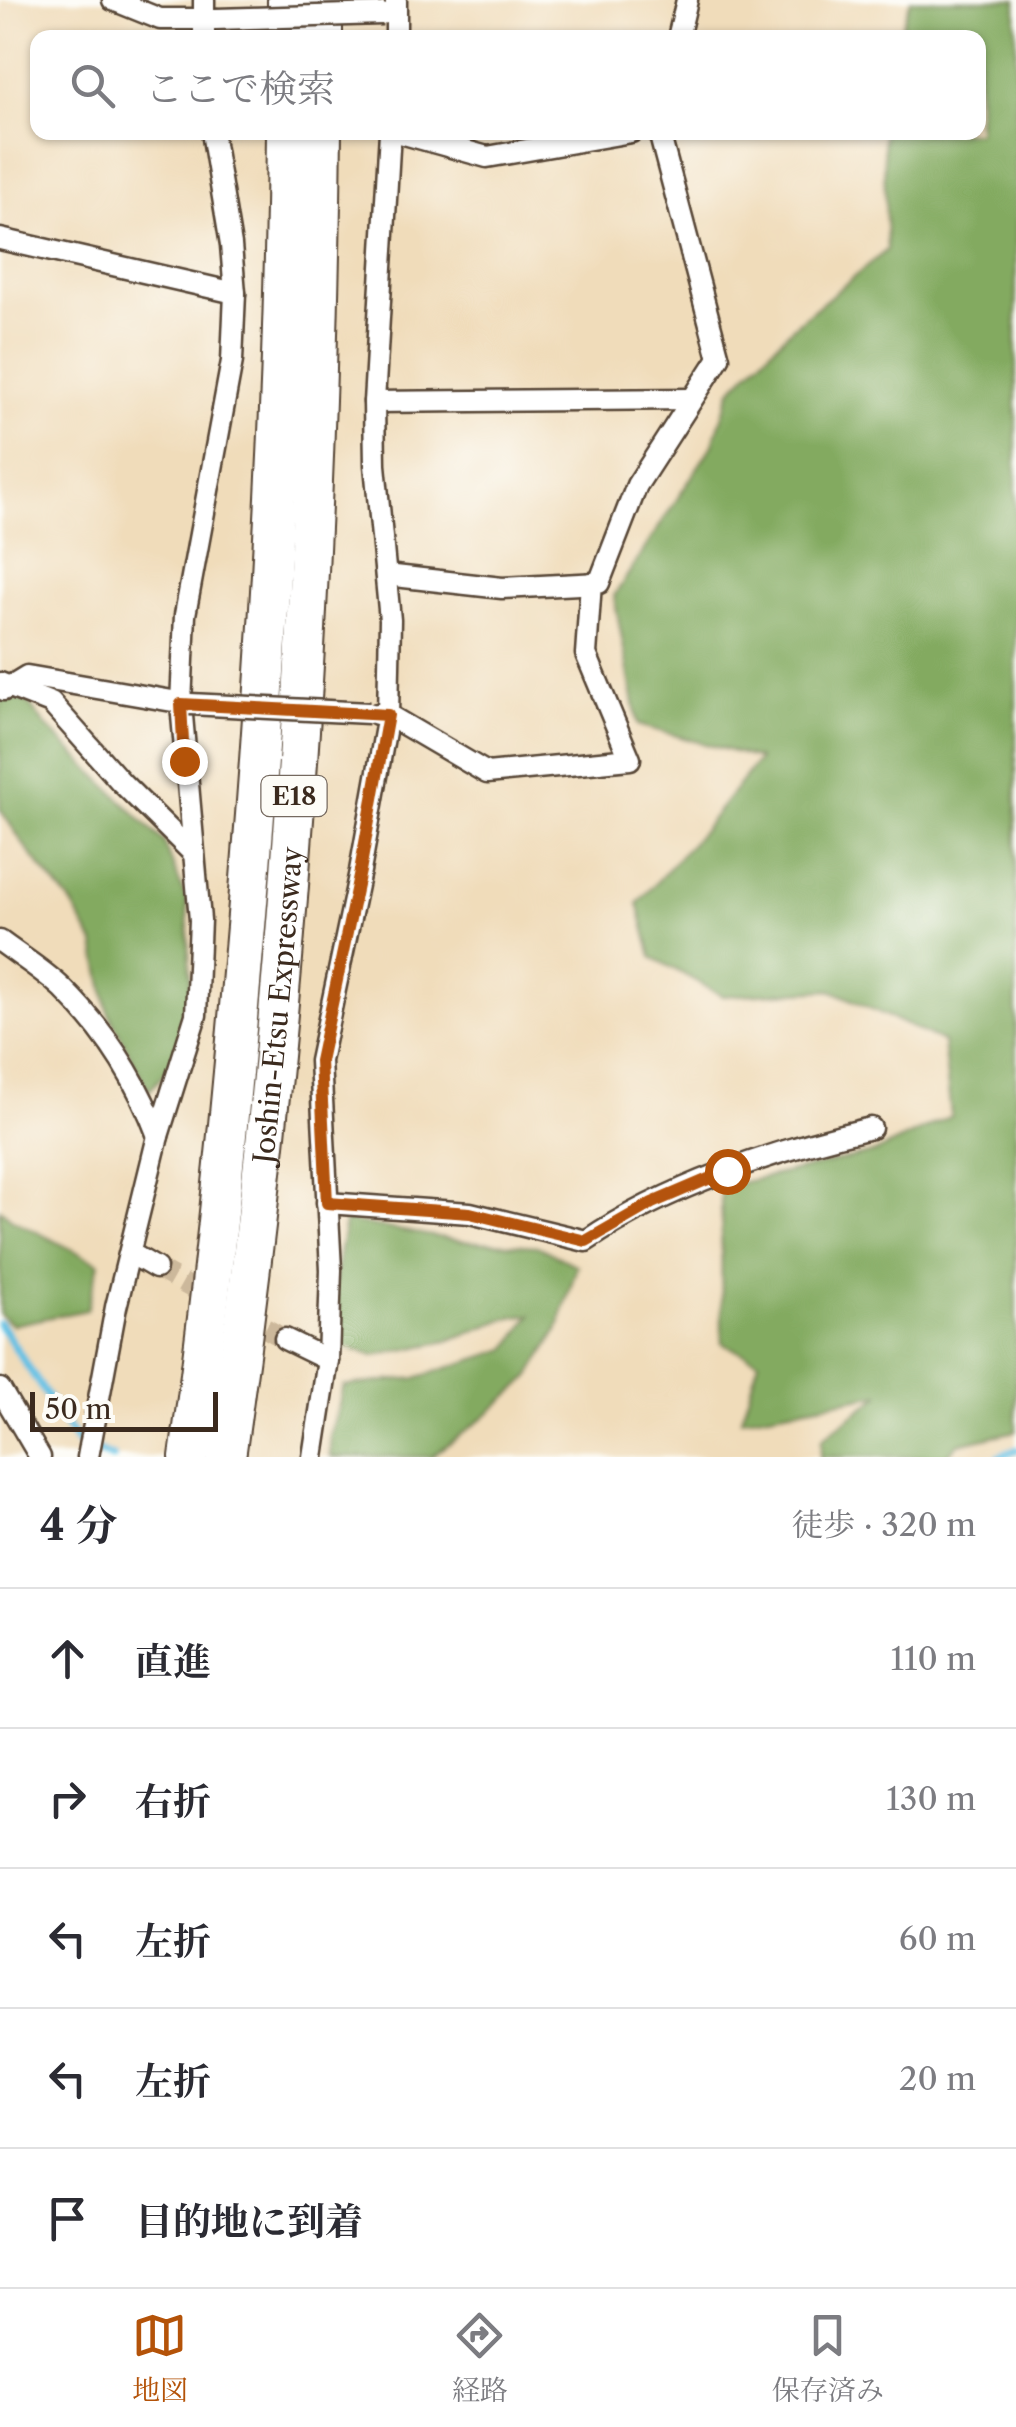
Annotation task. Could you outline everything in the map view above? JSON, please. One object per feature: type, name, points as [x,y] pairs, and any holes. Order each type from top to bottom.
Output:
[{"type":"highway","points":[[287,0],[288,30]]},
{"type":"highway","points":[[323,0],[324,30]]},
{"type":"highway","name":"Joshin-Etsu Expressway","points":[[189,1457],[228,1126],[258,777],[275,500],[286,140]]},
{"type":"highway","name":"Joshin-Etsu Expressway","points":[[226,1457],[276,1012],[304,658],[319,336],[322,140]]},
{"type":"street","points":[[113,0],[160,19],[392,9]]},
{"type":"street","points":[[680,30],[687,0]]},
{"type":"street","points":[[88,1457],[158,1136],[196,1015],[200,920],[193,853],[185,615],[232,362],[234,293],[231,246],[213,140]]},
{"type":"street","points":[[314,1457],[328,1360],[331,1270],[320,1061],[360,871],[390,620],[375,465],[374,402],[392,140]]},
{"type":"street","points":[[423,140],[487,157],[585,140]]},
{"type":"street","points":[[386,575],[502,588],[600,583],[638,485],[719,358],[661,140]]},
{"type":"street","points":[[0,239],[234,293]]},
{"type":"street","points":[[374,402],[692,399]]},
{"type":"street","points":[[4,687],[26,676],[186,704],[378,714],[487,773],[630,758],[586,654],[591,583]]},
{"type":"street","points":[[4,687],[52,703],[121,782],[193,853]]},
{"type":"street","points":[[0,941],[60,987],[111,1044],[144,1100],[158,1136]]},
{"type":"street","points":[[327,1203],[470,1213],[586,1241],[652,1203],[727,1171],[871,1128]]},
{"type":"street","points":[[130,1253],[156,1268]]},
{"type":"street","points":[[285,1339],[328,1360]]},
{"type":"street","points":[[0,1389],[40,1457]]},
{"type":"green space","points":[[911,0],[1016,0],[1016,1431],[958,1444],[946,1457],[820,1457],[822,1439],[881,1394],[741,1419],[759,1361],[722,1343],[721,1187],[874,1153],[951,1116],[943,1042],[831,990],[723,996],[652,957],[638,903],[759,759],[638,725],[614,596],[713,444],[731,390],[794,326],[887,250],[883,140],[986,140],[986,30],[900,30]]},
{"type":"green space","points":[[0,697],[27,701],[44,724],[164,842],[187,901],[191,1008],[169,1068],[149,1091],[108,1012],[95,945],[72,904],[28,851],[0,809]]},
{"type":"green space","points":[[0,1209],[13,1220],[99,1263],[87,1310],[12,1325],[0,1315]]},
{"type":"green space","points":[[345,1221],[461,1241],[537,1246],[577,1266],[557,1331],[528,1379],[431,1457],[330,1457],[330,1436],[344,1386],[416,1378],[507,1349],[531,1315],[505,1319],[447,1341],[374,1356],[333,1343],[331,1299]]},
{"type":"waterway","points":[[0,1324],[77,1442],[112,1457]]},
{"type":"waterway","points":[[999,1457],[1016,1450]]},
{"type":"tunnel","points":[[156,1268],[213,1300]]},
{"type":"tunnel","points":[[239,1314],[285,1339]]},
{"type":"route","points":[[184,761],[181,704],[388,715],[320,1061],[327,1203],[470,1213],[586,1241],[652,1203],[727,1171]]}]
